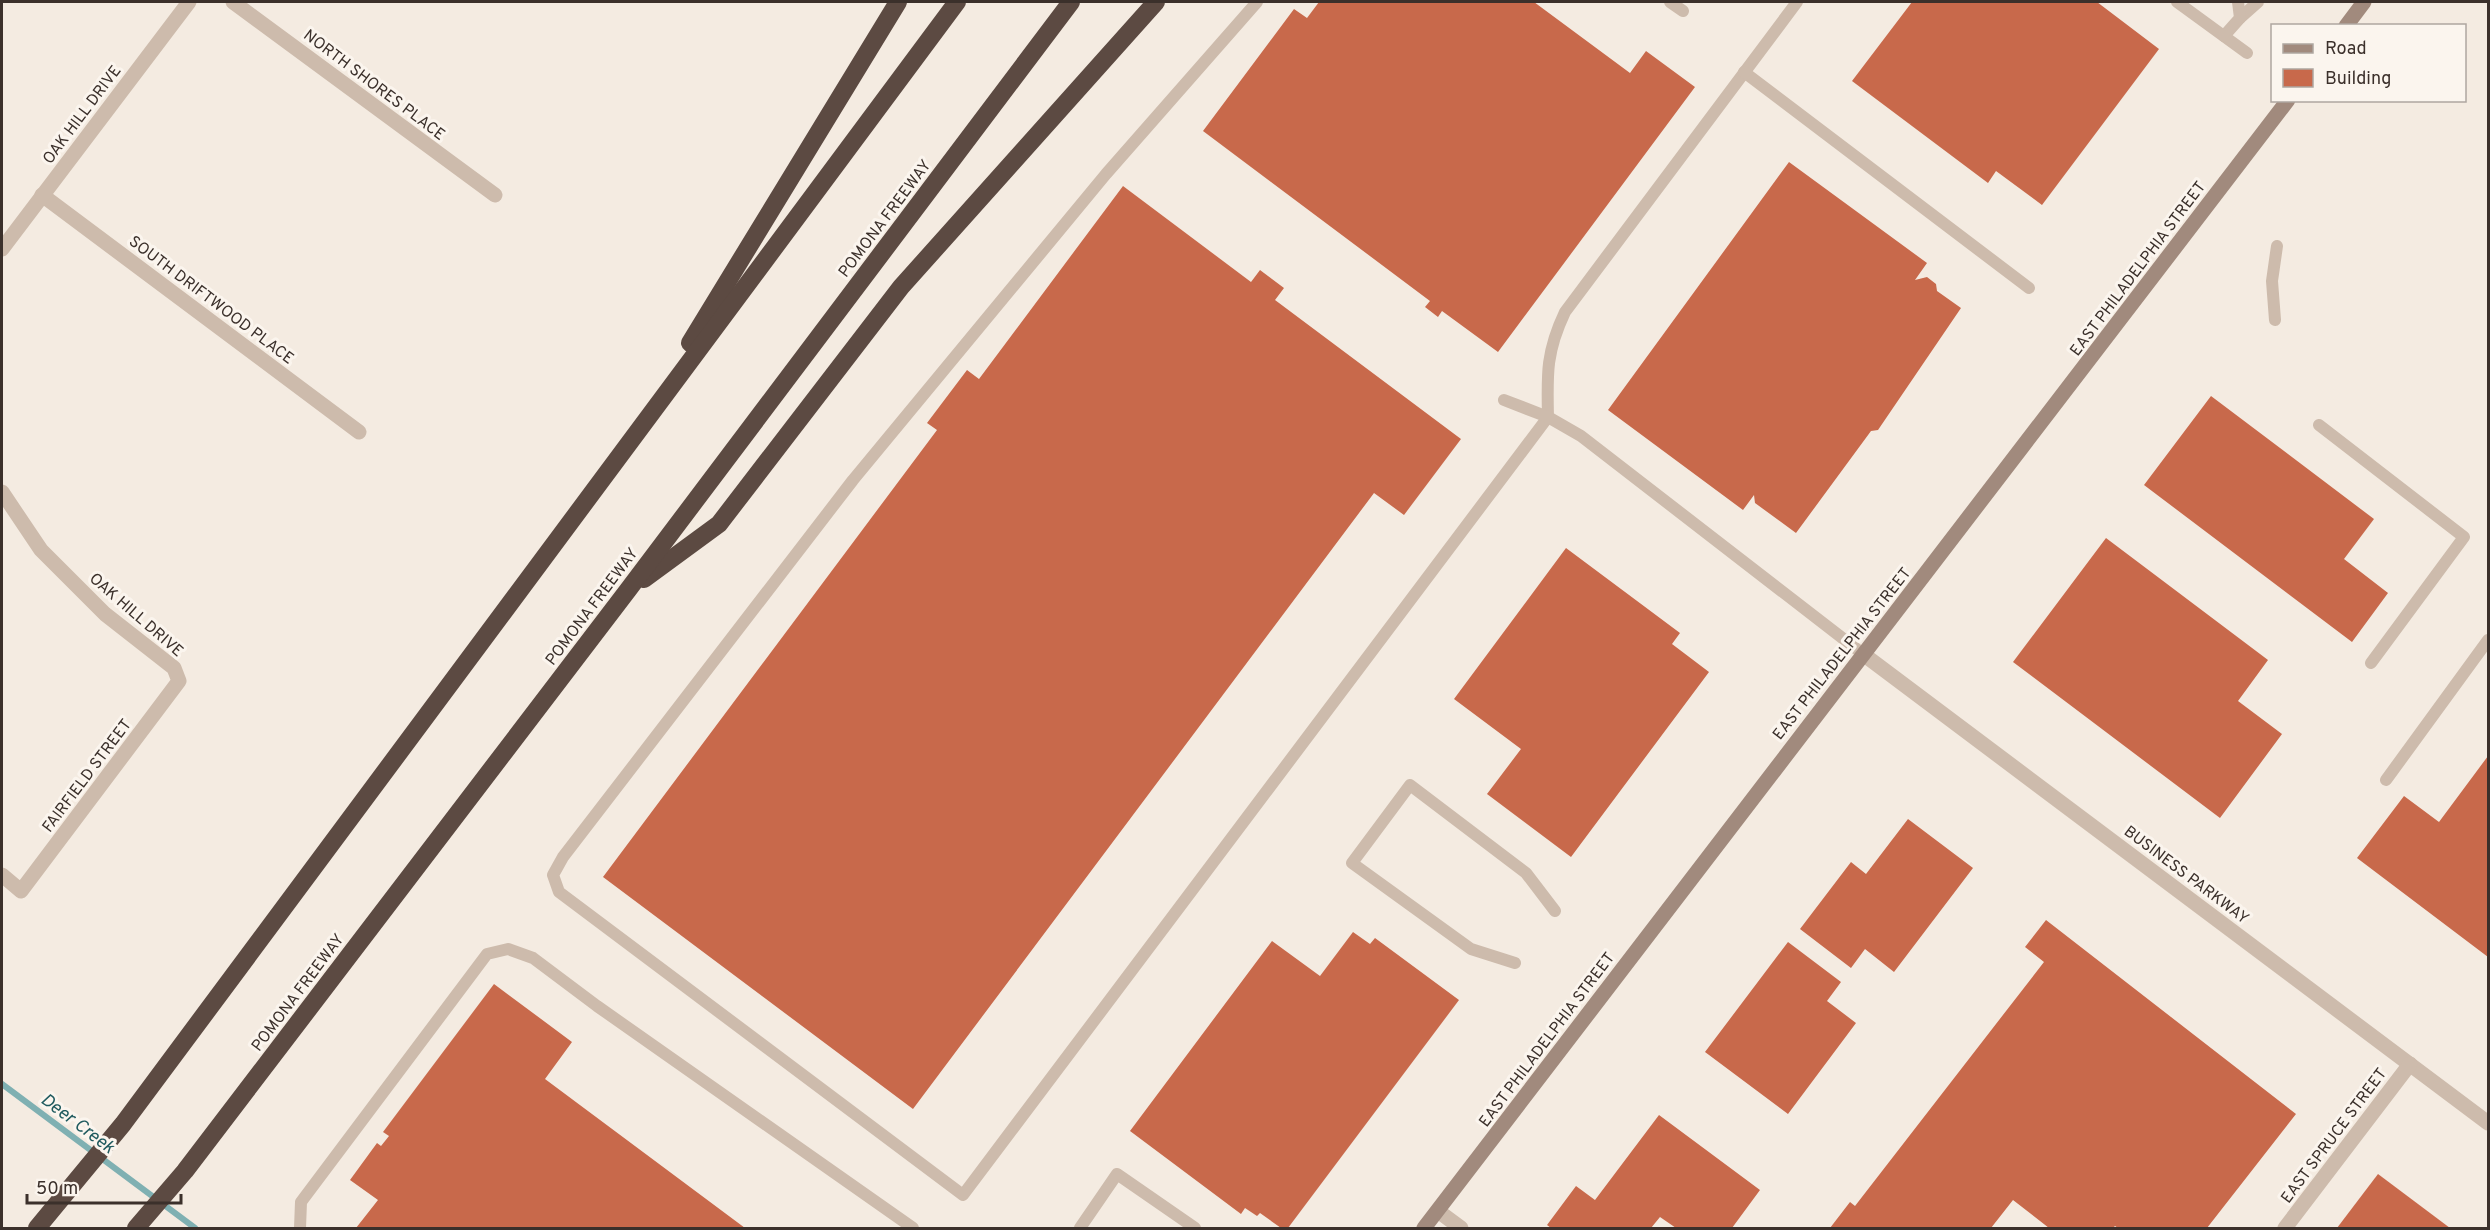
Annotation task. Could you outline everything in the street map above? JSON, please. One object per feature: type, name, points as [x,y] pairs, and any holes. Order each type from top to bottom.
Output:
[{"type":"highway","points":[[624,449],[863,64],[898,2]]},
{"type":"highway","points":[[37,1228],[123,1124],[957,2]]},
{"type":"highway","name":"POMONA FREEWAY","points":[[137,1227],[185,1171],[628,590],[1071,2]]},
{"type":"highway","points":[[628,590],[719,524],[901,287],[1156,2]]},
{"type":"street","name":"OAK HILL DRIVE","points":[[2,249],[189,2]]},
{"type":"street","name":"NORTH SHORES PLACE","points":[[233,2],[495,195]]},
{"type":"street","points":[[2348,24],[2364,2]]},
{"type":"street","name":"EAST PHILADELPHIA STREET","points":[[1424,1228],[2286,102]]},
{"type":"street","name":"SOUTH DRIFTWOOD PLACE","points":[[42,195],[360,432]]},
{"type":"street","name":"OAK HILL DRIVE","points":[[2,492],[41,550],[105,614],[174,668],[179,681]]},
{"type":"street","name":"BUSINESS PARKWAY","points":[[1863,654],[2488,1123]]},
{"type":"street","name":"FAIRFIELD STREET","points":[[2,875],[21,891],[179,681]]},
{"type":"street","name":"EAST SPRUCE STREET","points":[[2285,1228],[2410,1064]]},
{"type":"street","points":[[1438,1211],[1461,1228]]},
{"type":"lane","points":[[1257,2],[1106,174],[853,480],[563,857],[553,875],[559,892],[963,1196],[1548,417],[1547,374],[1551,340],[1565,312],[1797,2]]},
{"type":"lane","points":[[1670,2],[1683,11]]},
{"type":"lane","points":[[2177,2],[2247,54]]},
{"type":"lane","points":[[2238,2],[2240,18]]},
{"type":"lane","points":[[2224,36],[2258,2]]},
{"type":"lane","points":[[1744,72],[2029,288]]},
{"type":"lane","points":[[2275,320],[2272,280],[2277,246]]},
{"type":"lane","points":[[1504,400],[1548,417],[1581,436],[1863,654]]},
{"type":"lane","points":[[2319,425],[2464,537],[2371,663]]},
{"type":"lane","points":[[2386,780],[2488,640]]},
{"type":"lane","points":[[1515,963],[1471,949],[1352,863],[1410,785],[1526,873],[1556,911]]},
{"type":"lane","points":[[300,1228],[301,1202],[308,1192],[487,954],[508,949],[533,958],[596,1006],[913,1228]]},
{"type":"lane","points":[[1080,1228],[1117,1173],[1195,1228]]},
{"type":"building","points":[[1319,2],[1534,2],[1630,73],[1646,51],[1695,87],[1498,352],[1442,311],[1438,317],[1425,307],[1430,301],[1203,131],[1294,9],[1307,18]]},
{"type":"building","points":[[1912,2],[2097,2],[2159,49],[2042,205],[1996,171],[1988,183],[1852,81]]},
{"type":"building","points":[[1789,162],[1927,263],[1915,280],[1927,277],[1936,284],[1937,291],[1961,308],[1878,430],[1871,431],[1796,533],[1755,503],[1754,495],[1743,510],[1608,410]]},
{"type":"building","points":[[1123,186],[1251,282],[1260,270],[1284,288],[1275,300],[1461,439],[1404,515],[1374,493],[913,1109],[603,877],[937,430],[927,423],[967,370],[979,379]]},
{"type":"building","points":[[2211,396],[2374,519],[2344,559],[2388,593],[2352,642],[2144,485]]},
{"type":"building","points":[[2106,538],[2268,660],[2238,701],[2282,734],[2220,818],[2013,662]]},
{"type":"building","points":[[1566,548],[1680,633],[1672,644],[1709,672],[1571,857],[1487,794],[1521,749],[1454,699]]},
{"type":"building","points":[[2488,756],[2488,957],[2357,858],[2404,796],[2439,822]]},
{"type":"building","points":[[1908,819],[1973,868],[1894,972],[1865,949],[1851,968],[1800,929],[1851,862],[1866,874]]},
{"type":"building","points":[[2046,920],[2296,1114],[2207,1228],[2118,1228],[2115,1226],[2113,1228],[2049,1228],[2013,1200],[1991,1228],[1830,1228],[1850,1202],[1855,1206],[2044,962],[2025,947]]},
{"type":"building","points":[[1353,932],[1370,944],[1375,938],[1459,1000],[1288,1228],[1281,1228],[1260,1213],[1257,1216],[1245,1208],[1241,1214],[1130,1131],[1272,941],[1320,976]]},
{"type":"building","points":[[1788,942],[1841,982],[1827,1001],[1856,1023],[1788,1114],[1705,1052]]},
{"type":"building","points":[[494,984],[572,1042],[545,1079],[745,1228],[356,1228],[378,1200],[350,1180],[377,1143],[381,1146],[389,1136],[383,1132]]},
{"type":"building","points":[[1659,1115],[1760,1190],[1732,1228],[1676,1228],[1660,1217],[1651,1228],[1551,1228],[1547,1225],[1576,1186],[1595,1200]]},
{"type":"building","points":[[2378,1174],[2450,1228],[2337,1228]]},
{"type":"waterway","name":"Deer Creek","points":[[2,1084],[195,1228]]}]
